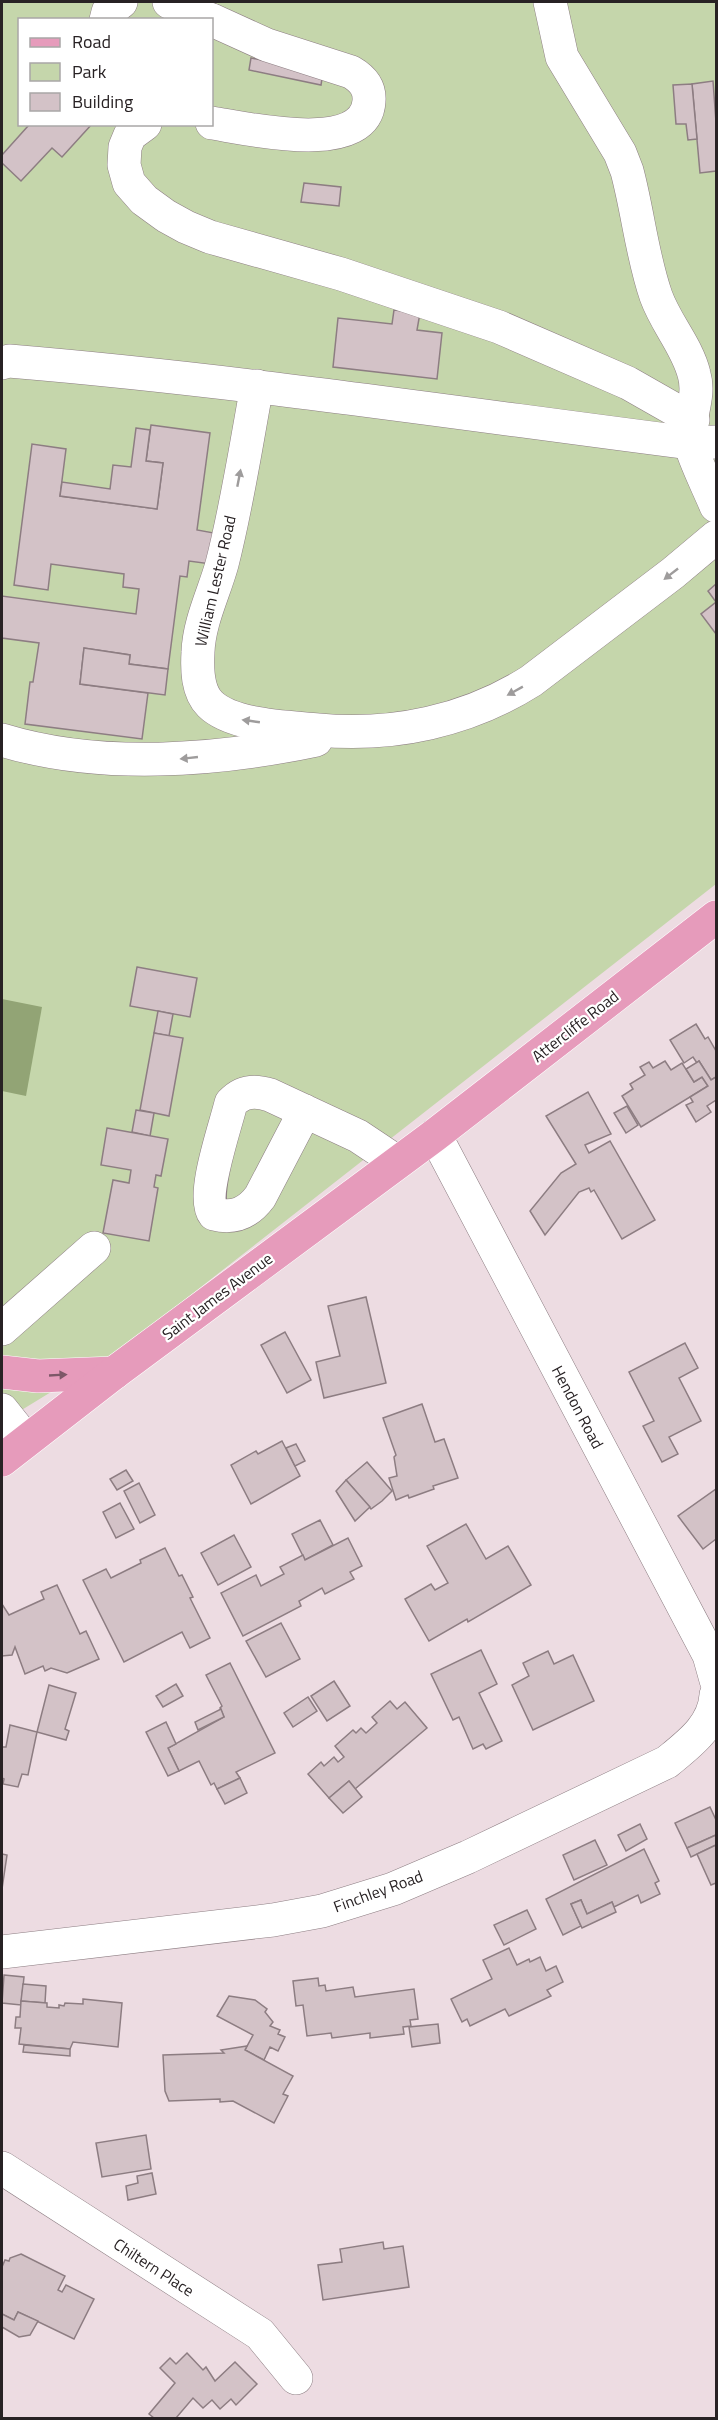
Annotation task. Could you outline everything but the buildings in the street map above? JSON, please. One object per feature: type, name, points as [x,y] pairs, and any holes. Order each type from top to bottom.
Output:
[{"type":"main road","name":"Attercliffe Road","points":[[435,1135],[717,917]]},
{"type":"main road","name":"Saint James Avenue","points":[[2,1460],[114,1373],[435,1135]]},
{"type":"main road","points":[[2,1372],[38,1376],[114,1373]]},
{"type":"street","points":[[106,18],[108,12],[121,2]]},
{"type":"street","points":[[169,2],[206,18]]},
{"type":"street","points":[[550,2],[562,57],[620,153],[627,171],[656,296],[665,318],[694,371],[700,435],[717,506]]},
{"type":"street","points":[[213,21],[267,45],[351,72],[360,77],[367,86],[370,97],[369,109],[362,120],[349,128],[330,134],[308,136],[213,123]]},
{"type":"street","points":[[138,127],[127,141],[123,156],[129,183],[144,200],[186,227],[210,237],[319,267],[499,327],[628,383],[700,435]]},
{"type":"street","points":[[2,363],[9,361],[90,368],[700,435]]},
{"type":"street","name":"William Lester Road","points":[[257,386],[222,563],[201,633],[198,651],[198,677],[209,703],[221,713],[240,720],[350,733],[397,729],[431,723],[464,713],[512,693],[531,681],[717,537]]},
{"type":"street","points":[[2,740],[57,752],[105,757],[176,759],[291,746],[350,733]]},
{"type":"street","points":[[305,1111],[358,1136],[397,1162]]},
{"type":"street","name":"Hendon Road","points":[[435,1135],[709,1655],[717,1680]]},
{"type":"street","points":[[2,1329],[94,1248]]},
{"type":"street","points":[[2,1410],[27,1440]]},
{"type":"street","name":"Finchley Road","points":[[2,1952],[273,1920],[322,1911],[362,1899],[468,1857],[667,1762],[695,1739],[714,1705]]},
{"type":"street","name":"Chiltern Place","points":[[6,2182],[260,2334],[296,2378]]},
{"type":"green space","points":[[2,2],[716,2],[716,884],[123,1348],[2,1422]]},
{"type":"shaded area","points":[[2,999],[42,1007],[26,1096],[2,1091]]}]
